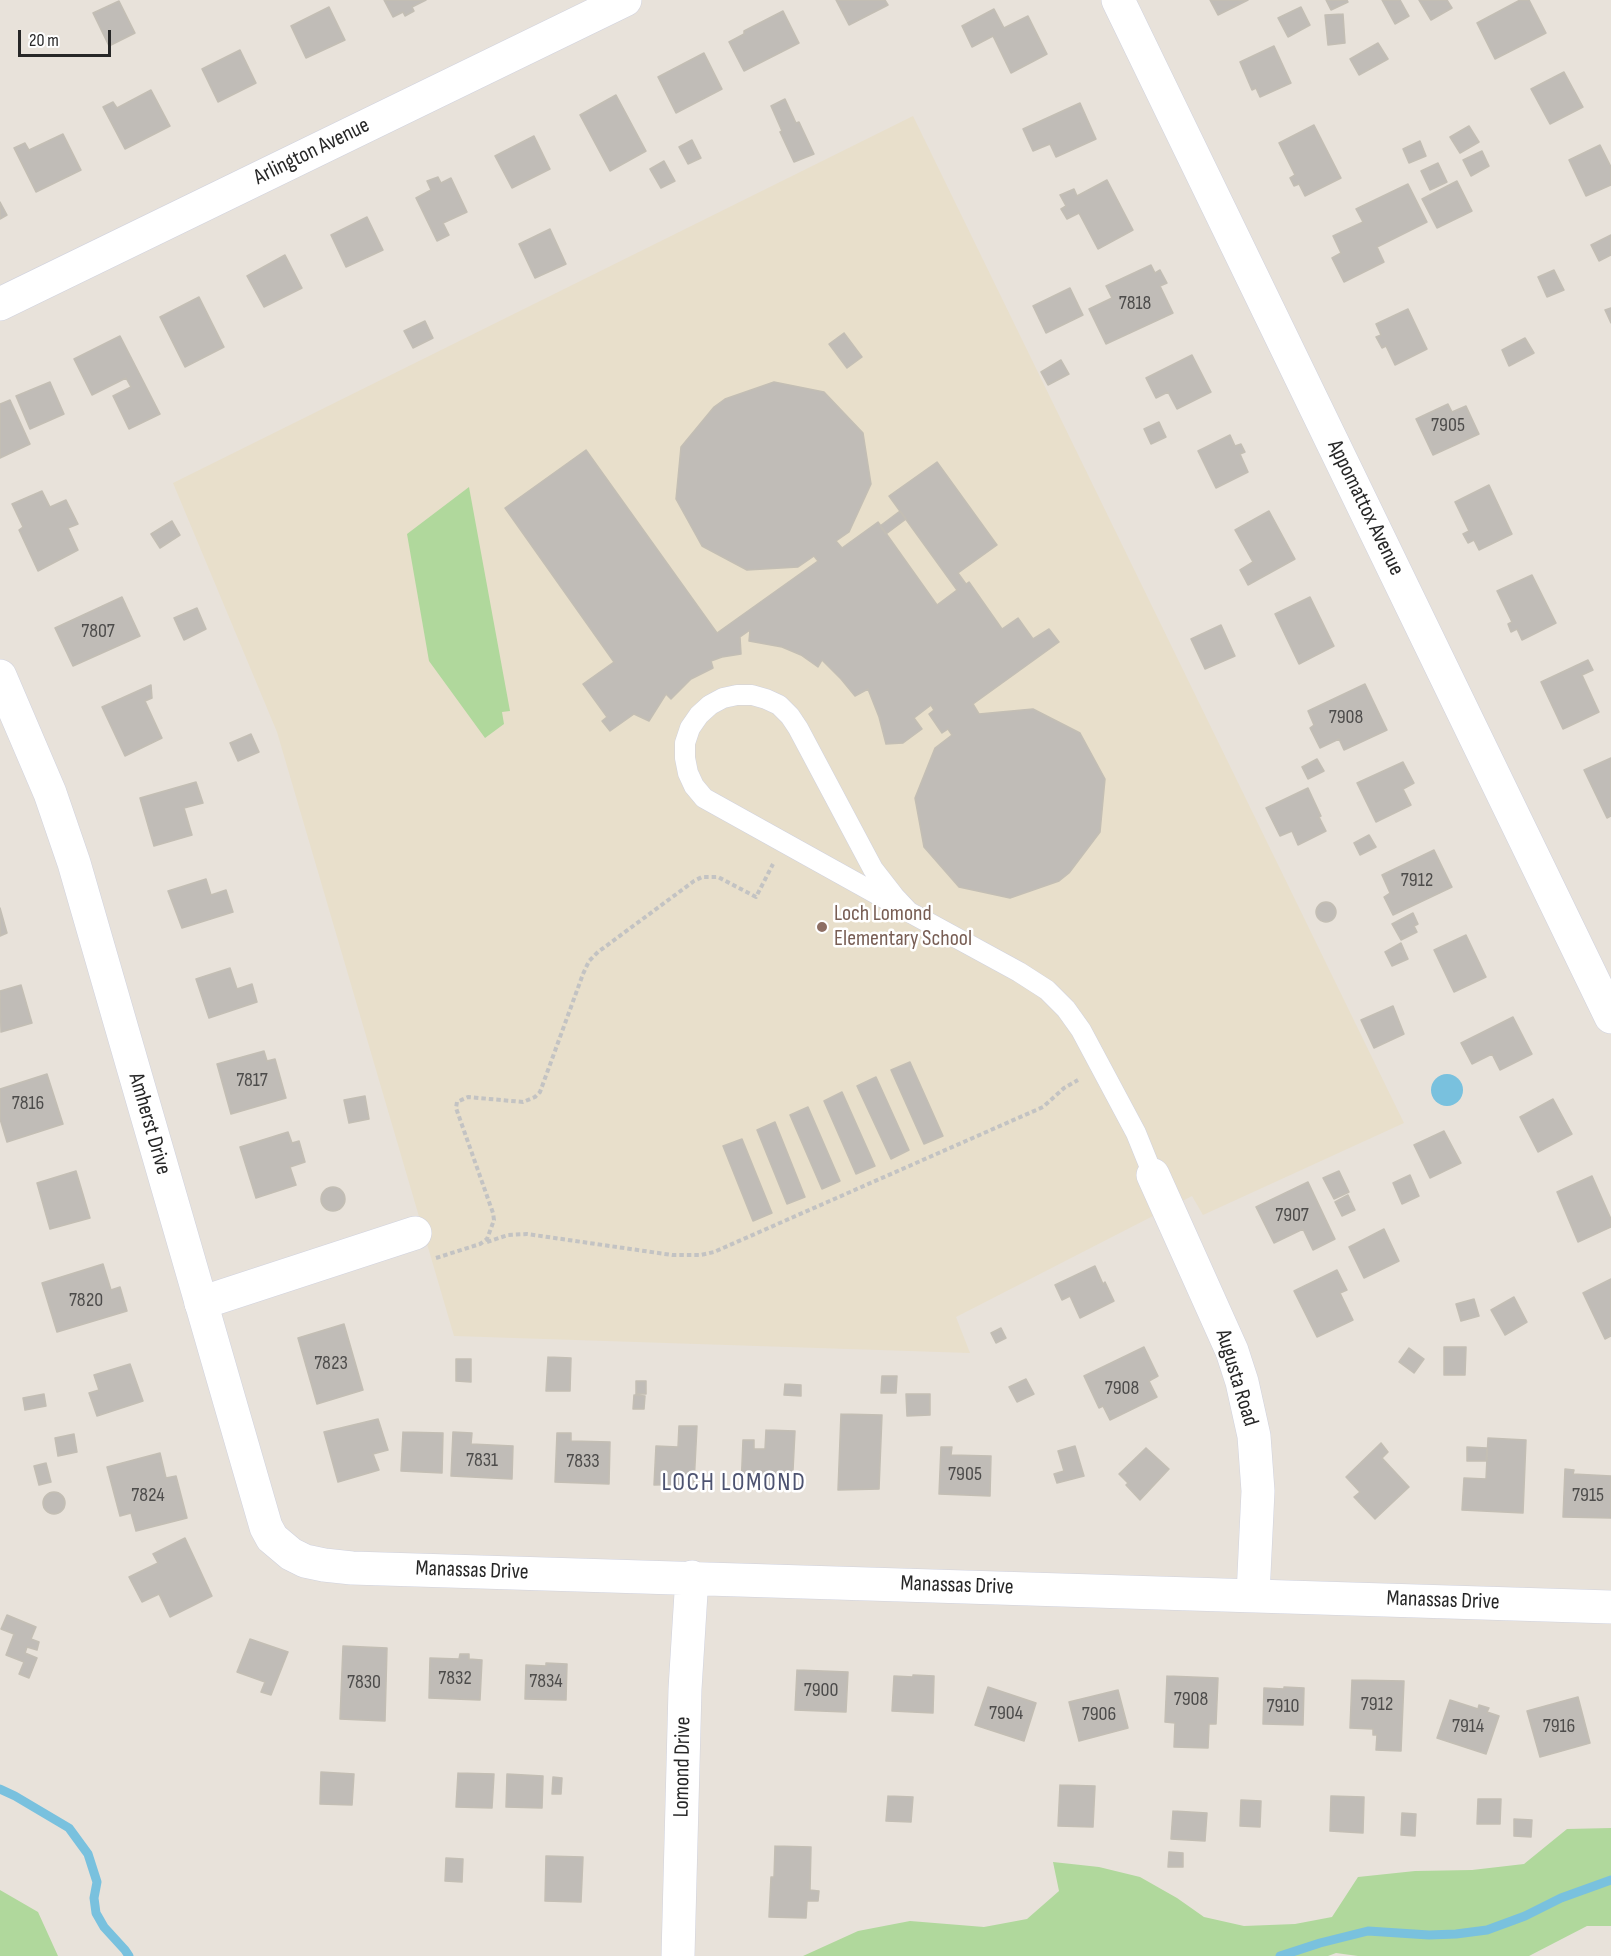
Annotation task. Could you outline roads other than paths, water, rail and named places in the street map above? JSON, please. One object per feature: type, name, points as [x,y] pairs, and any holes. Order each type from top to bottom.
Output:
[{"type":"street","name":"Arlington Avenue","points":[[0,304],[625,0]]},
{"type":"street","name":"Appomattox Avenue","points":[[1118,0],[1611,1017]]},
{"type":"street","name":"Amherst Drive","points":[[0,676],[50,793],[74,863],[266,1527],[280,1546],[304,1561]]},
{"type":"street","name":"Augusta Road","points":[[1153,1175],[1232,1351],[1242,1382],[1254,1437],[1258,1491],[1253,1595]]},
{"type":"street","points":[[201,1303],[413,1234]]},
{"type":"street","name":"Manassas Drive","points":[[304,1561],[352,1568],[1611,1607]]},
{"type":"street","name":"Lomond Drive","points":[[678,1956],[685,1689],[692,1577]]},
{"type":"lane","points":[[909,912],[873,869],[790,716],[779,705],[752,695],[737,694],[710,705],[699,715],[690,728],[685,758],[694,786],[704,798],[909,912],[1019,972],[1047,990],[1066,1008],[1082,1030],[1136,1133],[1153,1175]]},
{"type":"water","points":[[1447,1074],[1459,1078],[1463,1090],[1459,1102],[1447,1106],[1435,1102],[1431,1090],[1435,1078]]},
{"type":"waterway","points":[[0,1789],[69,1828],[88,1854],[97,1882],[94,1898],[96,1913],[104,1927],[129,1956]]},
{"type":"waterway","points":[[1280,1956],[1368,1931],[1429,1935],[1487,1930],[1525,1916],[1561,1898],[1611,1880]]},
{"type":"place","name":"Loch Lomond Elementary School","points":[[822,927]]},
{"type":"district","name":"LOCH LOMOND","points":[[734,1483]]}]
